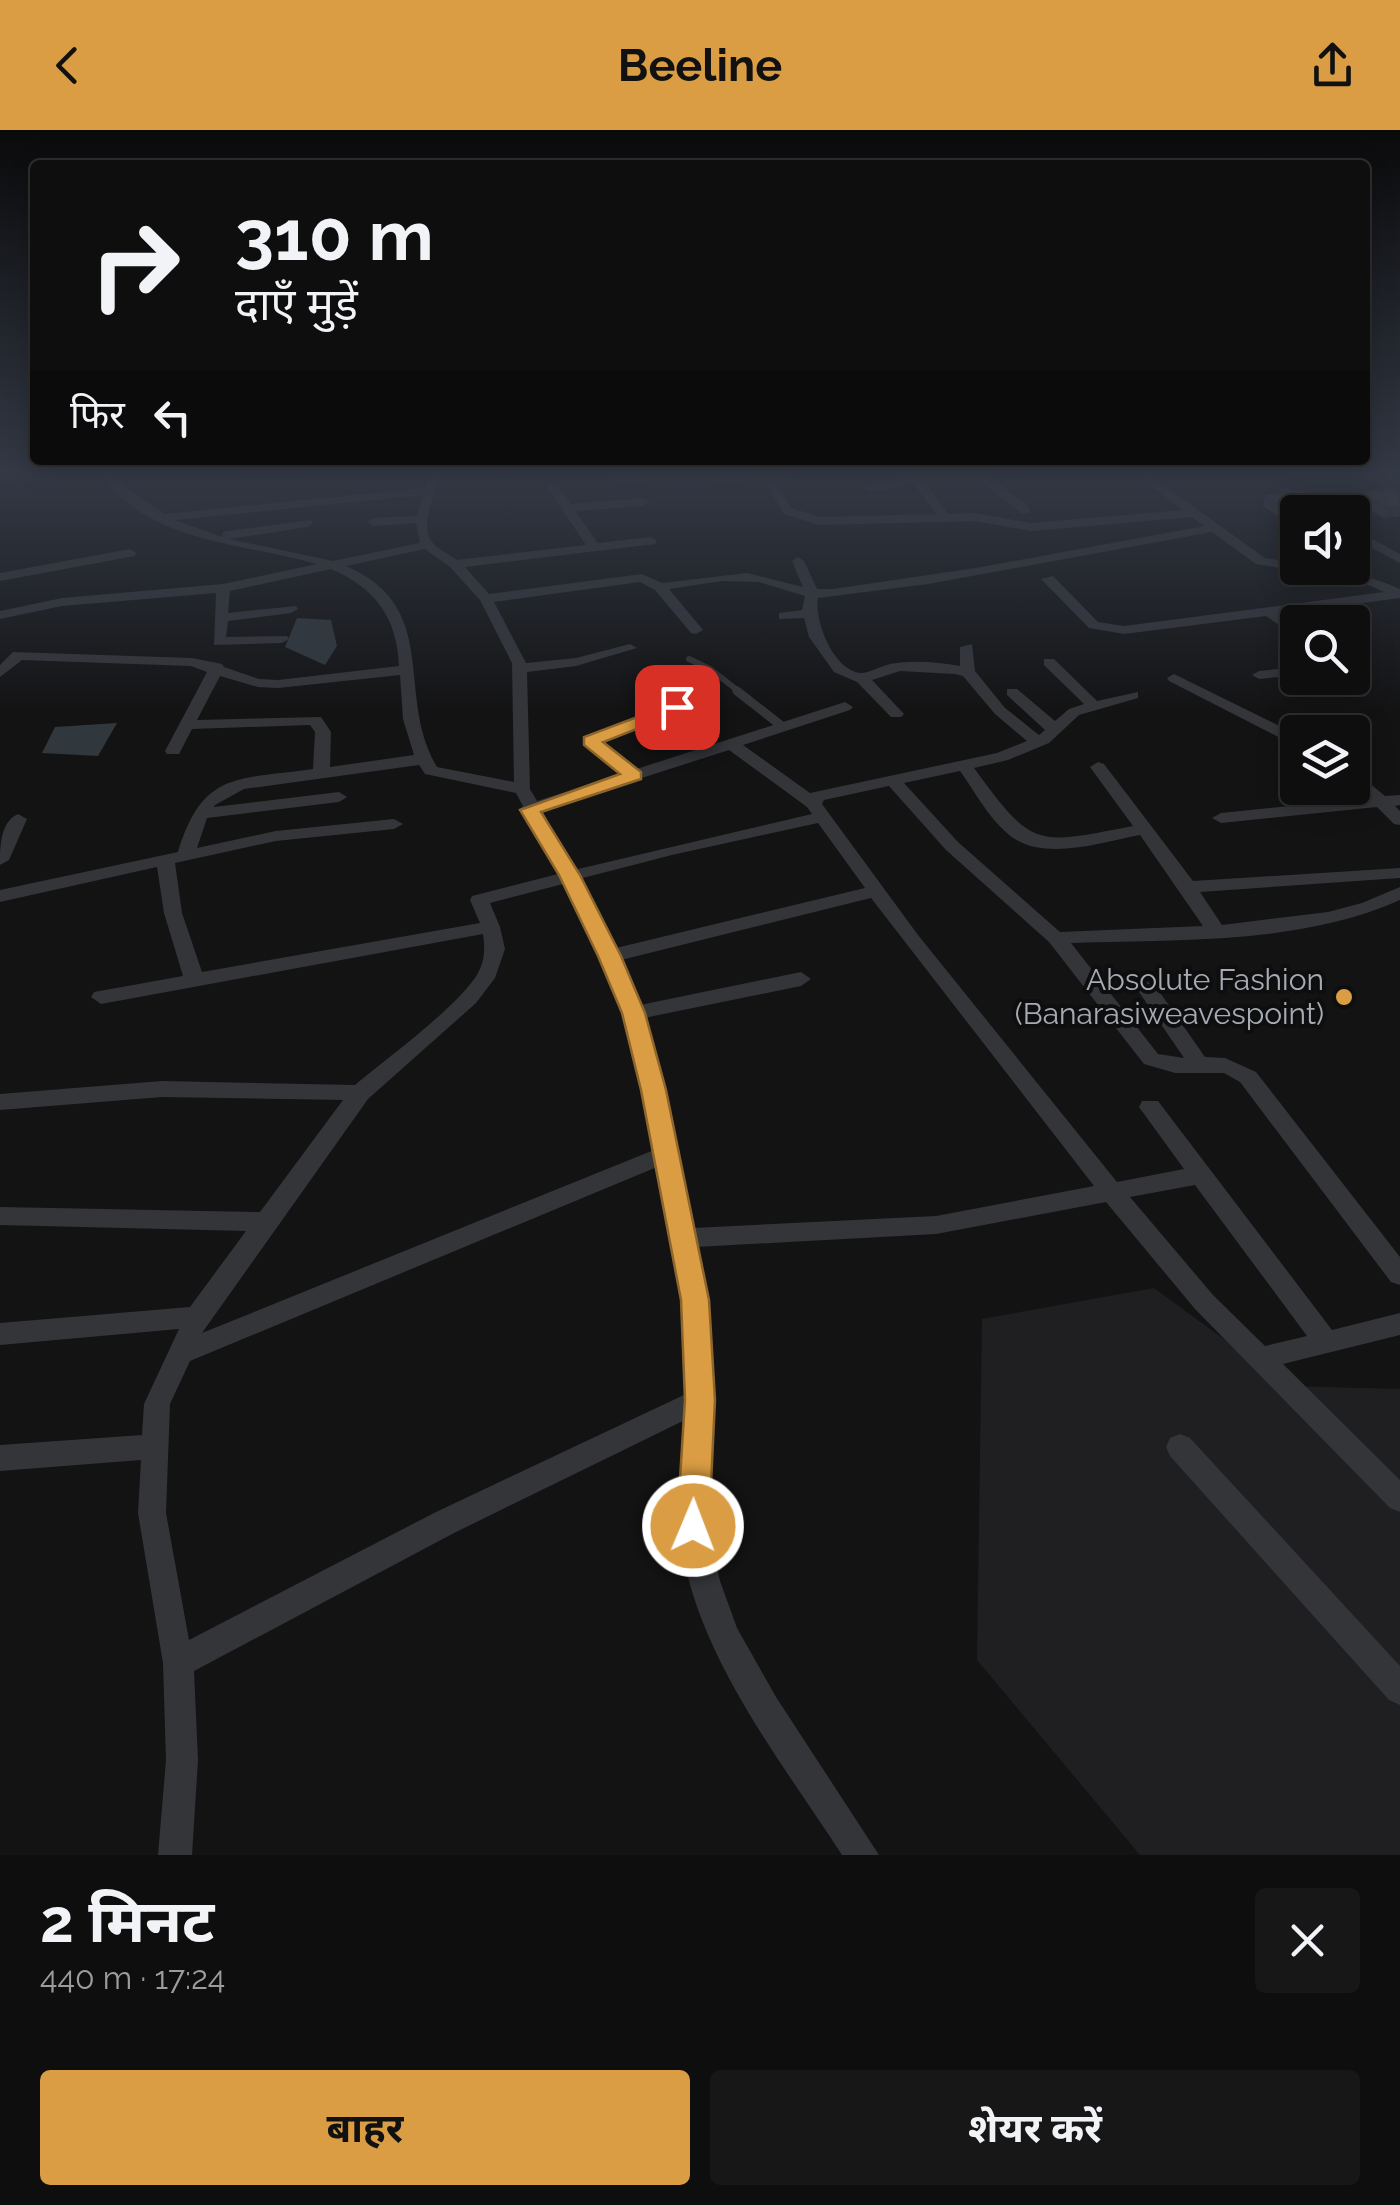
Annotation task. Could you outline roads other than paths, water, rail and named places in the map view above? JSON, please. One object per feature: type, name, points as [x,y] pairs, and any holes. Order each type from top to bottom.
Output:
[{"type":"street","points":[[0,578],[128,552]]},
{"type":"street","points":[[275,552],[346,571],[390,605],[405,643],[409,726],[431,771],[526,800],[634,776],[845,707]]},
{"type":"street","points":[[0,615],[62,602],[223,588],[390,552]]},
{"type":"street","points":[[439,552],[455,564],[486,600],[519,668],[526,800],[610,956],[633,1013],[667,1154],[695,1300],[700,1400],[693,1526],[705,1582],[726,1636],[765,1708],[852,1852]]},
{"type":"street","points":[[455,564],[544,552]]},
{"type":"street","points":[[660,587],[746,577],[812,595],[922,581],[1078,552]]},
{"type":"street","points":[[1248,552],[1261,561],[1363,578],[1400,594]]},
{"type":"street","points":[[798,562],[812,595],[810,613],[816,636],[839,669],[862,679],[896,714]]},
{"type":"street","points":[[486,600],[620,578],[642,578],[660,587],[696,630]]},
{"type":"street","points":[[1048,579],[1088,620],[1111,630],[1137,630],[1400,594]]},
{"type":"street","points":[[223,588],[218,640],[222,644],[282,639]]},
{"type":"street","points":[[220,618],[291,609]]},
{"type":"street","points":[[1270,612],[1280,620]]},
{"type":"street","points":[[784,616],[810,613]]},
{"type":"street","points":[[967,647],[968,672],[1000,711],[1038,742]]},
{"type":"street","points":[[519,668],[576,662],[630,648]]},
{"type":"street","points":[[0,673],[18,655],[192,662],[258,682],[278,684],[406,670]]},
{"type":"street","points":[[1049,662],[1094,705]]},
{"type":"street","points":[[862,679],[902,667],[936,665],[968,672]]},
{"type":"street","points":[[173,751],[217,667]]},
{"type":"street","points":[[1258,675],[1280,673]]},
{"type":"street","points":[[1174,678],[1280,733]]},
{"type":"street","points":[[1012,692],[1054,729]]},
{"type":"street","points":[[818,811],[817,796],[966,767],[1038,742],[1074,712],[1133,696]]},
{"type":"street","points":[[187,725],[315,720],[323,732],[322,774]]},
{"type":"street","points":[[731,744],[818,811],[876,891],[1168,1262],[1400,1499]]},
{"type":"street","points":[[186,854],[199,814],[216,794],[228,788],[424,759]]},
{"type":"street","points":[[966,767],[1010,826],[1031,840],[1069,841],[1145,828]]},
{"type":"street","points":[[1098,767],[1215,929]]},
{"type":"street","points":[[893,780],[952,846],[1056,938],[1151,1058],[1175,1067],[1228,1065],[1248,1077],[1400,1276]]},
{"type":"street","points":[[1370,786],[1392,801],[1400,820]]},
{"type":"street","points":[[199,814],[339,798]]},
{"type":"street","points":[[1221,818],[1392,801]]},
{"type":"street","points":[[175,1855],[182,1760],[178,1663],[152,1513],[153,1447],[157,1404],[197,1317],[360,1093],[488,973],[495,950],[491,927],[478,900],[818,811]]},
{"type":"street","points":[[0,896],[304,831],[394,824]]},
{"type":"street","points":[[0,860],[10,830]]},
{"type":"street","points":[[165,859],[173,913],[195,982]]},
{"type":"street","points":[[1188,887],[1400,872]]},
{"type":"street","points":[[610,956],[876,891]]},
{"type":"street","points":[[1056,938],[1215,929],[1324,917],[1397,899]]},
{"type":"street","points":[[100,997],[491,927]]},
{"type":"street","points":[[633,1013],[801,979]]},
{"type":"street","points":[[1148,989],[1198,1064]]},
{"type":"street","points":[[0,1102],[162,1089],[360,1093]]},
{"type":"street","points":[[1150,1106],[1326,1342]]},
{"type":"street","points":[[178,1354],[667,1154]]},
{"type":"street","points":[[684,1238],[936,1225],[1201,1175]]},
{"type":"street","points":[[0,1216],[268,1222]]},
{"type":"street","points":[[0,1334],[197,1317]]},
{"type":"street","points":[[1261,1358],[1400,1324]]},
{"type":"street","points":[[178,1663],[444,1523],[700,1400]]},
{"type":"street","points":[[1180,1446],[1400,1689]]},
{"type":"street","points":[[0,1458],[153,1447]]},
{"type":"lane","points":[[689,660],[710,670],[783,727]]},
{"type":"lane","points":[[634,776],[590,741],[677,707]]},
{"type":"place","name":"Absolute Fashion (Banarasiweavespoint)","points":[[1344,997]]}]
